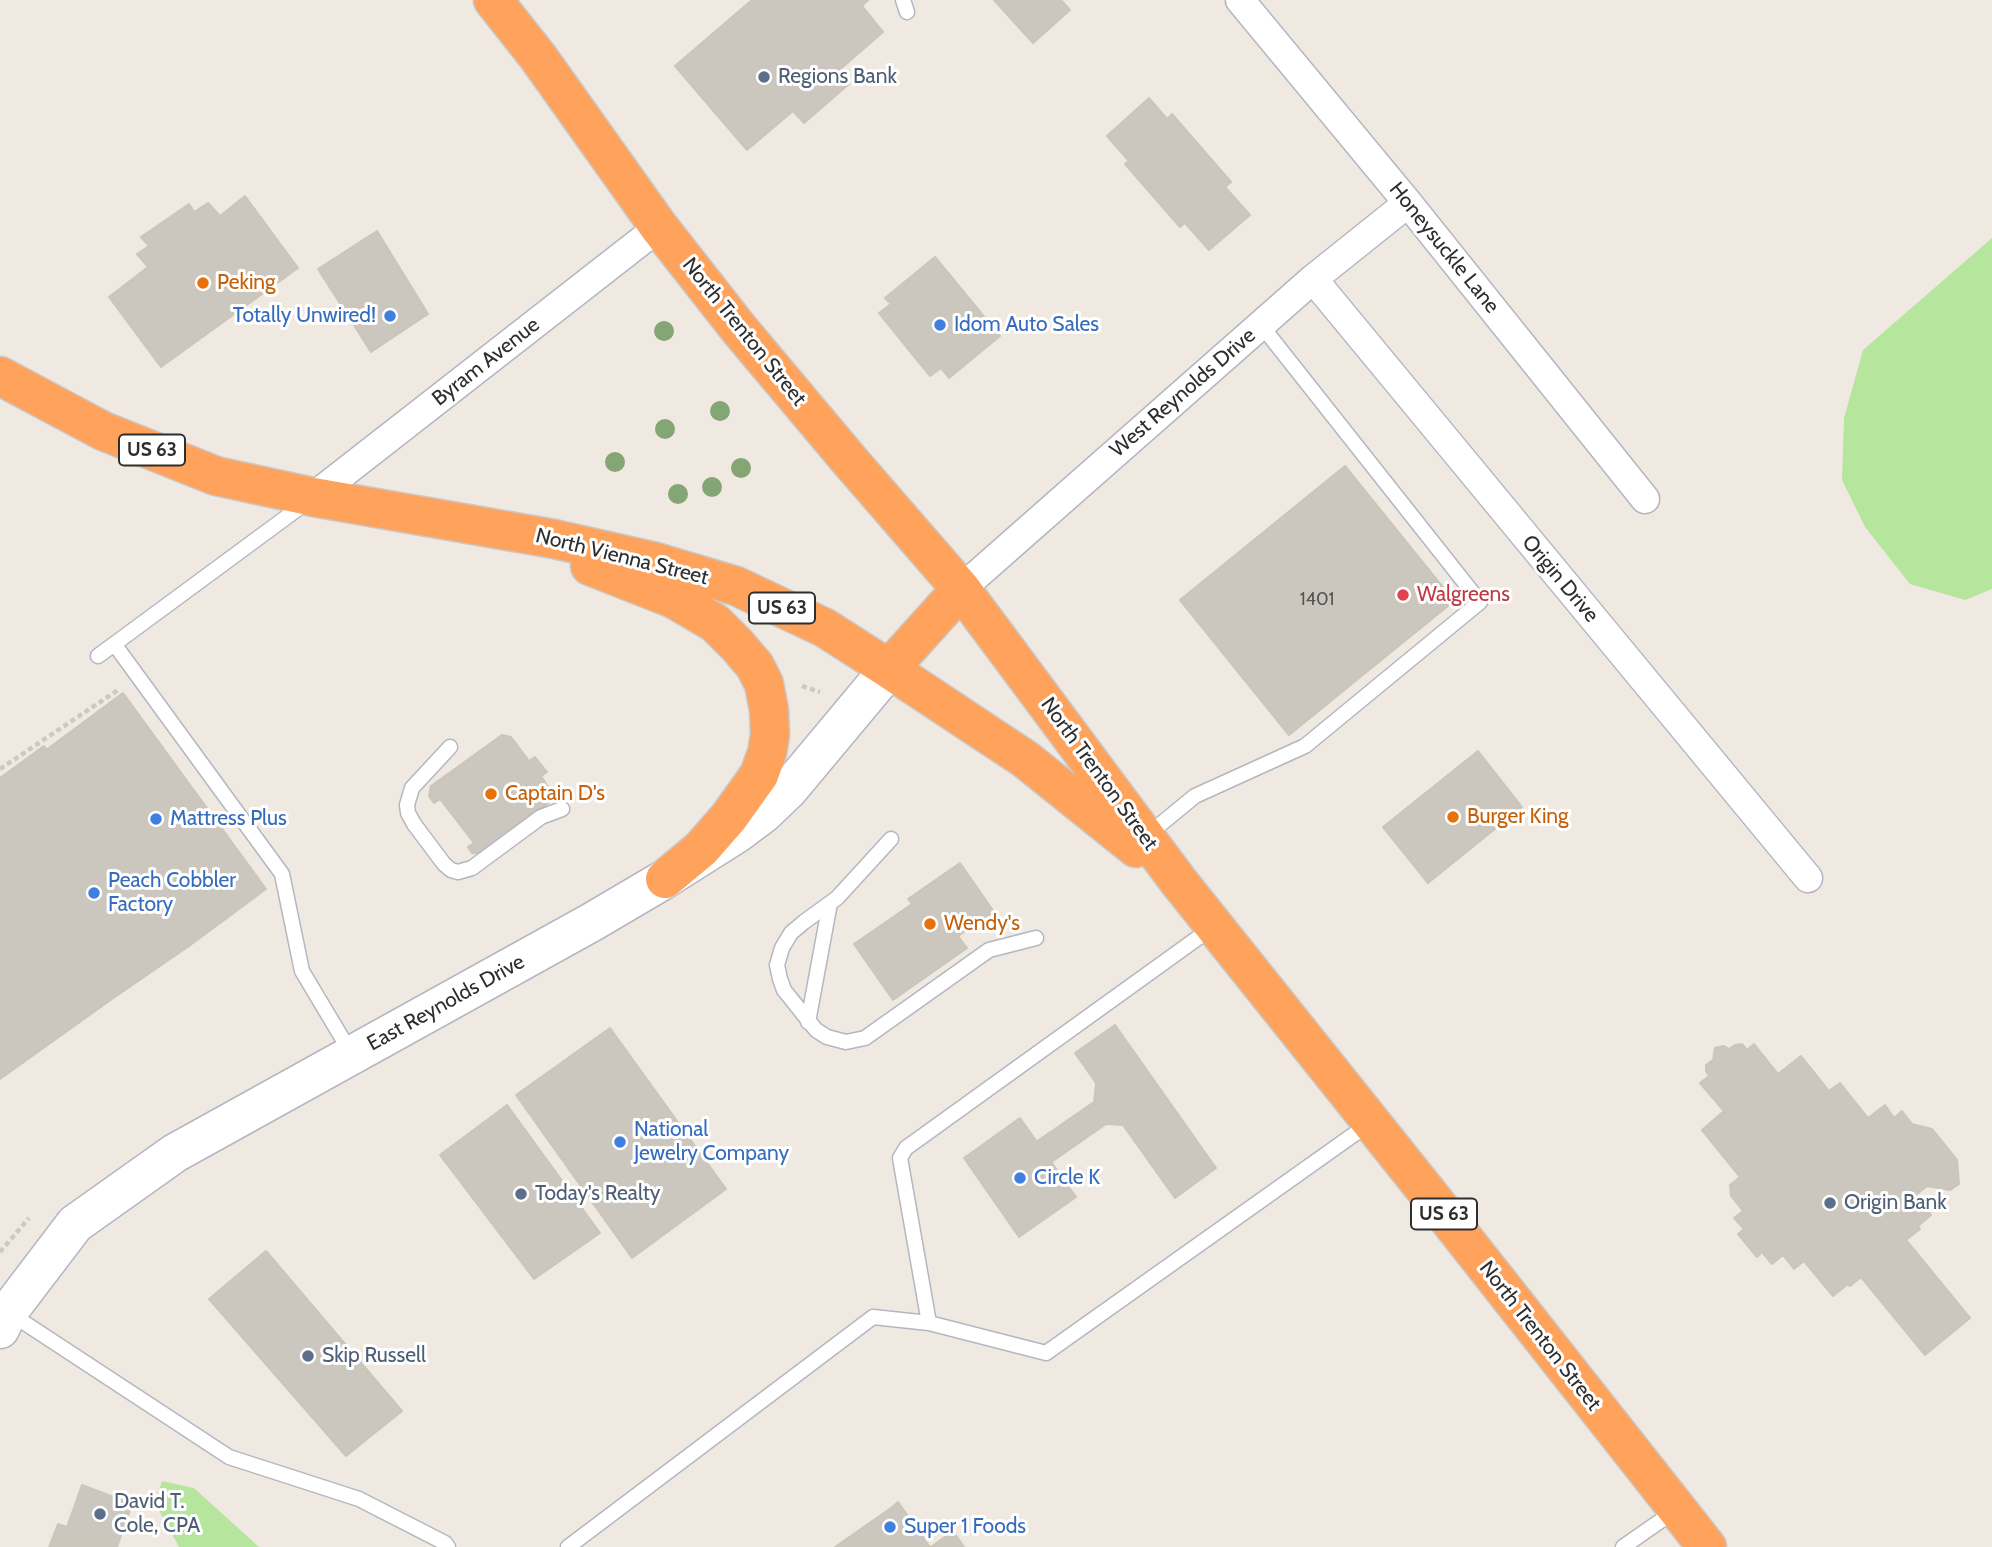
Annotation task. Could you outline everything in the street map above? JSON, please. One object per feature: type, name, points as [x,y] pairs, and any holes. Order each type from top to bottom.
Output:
[{"type":"highway","name":"North Trenton Street","points":[[493,0],[538,57],[659,227],[739,329],[961,589],[1178,882],[1707,1547]]},
{"type":"highway","name":"North Vienna Street","points":[[0,376],[103,431],[216,476],[313,497],[554,539],[652,561],[736,586],[825,628],[1025,759],[1178,882]]},
{"type":"highway","points":[[458,522],[573,560],[674,599],[715,623],[755,666],[764,684],[770,723],[767,753],[759,775],[729,817],[701,849],[665,879]]},
{"type":"highway","points":[[889,669],[961,589]]},
{"type":"street","name":"Honeysuckle Lane","points":[[1240,0],[1408,203],[1645,499]]},
{"type":"street","name":"West Reynolds Drive","points":[[961,589],[1313,279],[1408,203]]},
{"type":"street","name":"Byram Avenue","points":[[313,497],[659,227]]},
{"type":"street","name":"Origin Drive","points":[[1313,279],[1808,878]]},
{"type":"street","name":"East Reynolds Drive","points":[[4,1321],[75,1224],[175,1153],[592,922],[736,834],[788,790],[889,669]]},
{"type":"lane","points":[[1145,837],[1195,796],[1305,746],[1480,602],[1261,325]]},
{"type":"lane","points":[[99,656],[313,497]]},
{"type":"lane","points":[[115,645],[282,874],[302,971],[352,1055]]},
{"type":"lane","points":[[450,747],[412,788],[407,804],[414,824],[451,870],[458,873],[472,868],[541,817],[562,809]]},
{"type":"lane","points":[[891,839],[830,903],[803,922],[782,948],[777,965],[779,979],[816,1030],[836,1040],[854,1042],[865,1038],[989,950],[1036,938]]},
{"type":"lane","points":[[808,1022],[830,903]]},
{"type":"lane","points":[[929,1323],[900,1158],[906,1148],[1214,927]]},
{"type":"lane","points":[[568,1547],[873,1317],[929,1323],[1046,1353],[1371,1122]]},
{"type":"lane","points":[[4,1321],[229,1457],[359,1499],[448,1547]]},
{"type":"lane","points":[[1623,1547],[1677,1510]]},
{"type":"path","points":[[791,688],[804,686],[825,694]]},
{"type":"path","points":[[0,769],[118,690]]},
{"type":"green space","points":[[1992,238],[1992,589],[1965,600],[1910,584],[1865,527],[1842,480],[1844,418],[1863,350]]},
{"type":"green space","points":[[162,1481],[194,1488],[259,1547],[179,1547],[155,1503]]},
{"type":"building","name":"Regions Bank","points":[[752,0],[868,0],[862,6],[883,32],[838,71],[849,84],[804,123],[793,111],[747,150],[675,66]]},
{"type":"building","points":[[994,0],[1061,0],[1070,10],[1033,43]]},
{"type":"building","points":[[1149,98],[1167,119],[1172,114],[1231,182],[1225,187],[1250,215],[1209,250],[1185,223],[1180,227],[1125,164],[1129,161],[1107,136]]},
{"type":"building","name":"Peking","points":[[245,196],[298,268],[161,367],[109,297],[148,267],[137,254],[149,246],[141,237],[189,204],[194,212],[208,203],[220,216]]},
{"type":"building","points":[[377,231],[428,314],[371,352],[318,269]]},
{"type":"building","name":"Idom Auto Sales","points":[[935,257],[1000,336],[949,378],[941,368],[930,376],[879,313],[891,304],[885,298]]},
{"type":"building","name":"Walgreens","points":[[1345,466],[1454,601],[1289,735],[1180,600]]},
{"type":"building","name":"Mattress Plus","points":[[123,693],[266,889],[189,946],[46,750]]},
{"type":"building","name":"Captain D's","points":[[502,735],[511,737],[529,761],[535,757],[547,772],[541,776],[552,793],[551,801],[481,854],[472,853],[468,847],[474,843],[440,799],[434,803],[429,796],[431,786]]},
{"type":"building","name":"Peach Cobbler Factory","points":[[44,746],[189,946],[112,999],[0,840],[0,778]]},
{"type":"building","name":"Burger King","points":[[1478,751],[1522,807],[1428,883],[1383,827]]},
{"type":"building","points":[[0,840],[112,999],[0,1079]]},
{"type":"building","name":"Wendy's","points":[[960,863],[994,912],[958,936],[967,948],[893,1000],[854,944],[912,904],[908,899]]},
{"type":"building","points":[[1115,1025],[1216,1168],[1175,1198],[1123,1125],[1106,1124],[1050,1163],[1036,1142],[1094,1102],[1096,1083],[1075,1053]]},
{"type":"building","name":"National Jewelry Company","points":[[610,1028],[726,1189],[632,1258],[516,1095]]},
{"type":"building","name":"Origin Bank","points":[[1742,1044],[1747,1050],[1754,1044],[1778,1074],[1801,1056],[1829,1091],[1840,1083],[1868,1118],[1885,1105],[1894,1118],[1902,1111],[1912,1124],[1932,1129],[1957,1160],[1959,1184],[1950,1190],[1927,1186],[1916,1195],[1931,1215],[1918,1226],[1920,1229],[1906,1240],[1970,1318],[1925,1355],[1861,1277],[1833,1296],[1804,1261],[1794,1269],[1783,1255],[1772,1264],[1762,1252],[1757,1257],[1738,1234],[1744,1229],[1734,1218],[1743,1211],[1731,1196],[1730,1185],[1740,1177],[1702,1130],[1724,1111],[1700,1083],[1709,1076],[1706,1065],[1713,1060],[1715,1048],[1724,1046],[1729,1049]]},
{"type":"building","name":"Today's Realty","points":[[507,1105],[600,1233],[534,1279],[440,1155]]},
{"type":"building","name":"Circle K","points":[[1020,1118],[1076,1197],[1019,1237],[964,1158]]},
{"type":"building","points":[[266,1251],[402,1411],[346,1456],[209,1299]]},
{"type":"building","name":"David T. Cole, CPA","points":[[82,1485],[132,1504],[117,1547],[49,1547],[58,1524],[67,1527]]},
{"type":"building","name":"Super 1 Foods","points":[[898,1502],[930,1547],[835,1547],[891,1508]]},
{"type":"building","name":"Super 1 Foods","points":[[953,1531],[964,1547],[931,1547]]},
{"type":"place","name":"Regions Bank","points":[[764,77]]},
{"type":"place","name":"Peking","points":[[203,283]]},
{"type":"place","name":"Totally Unwired!","points":[[390,316]]},
{"type":"place","name":"Idom Auto Sales","points":[[940,325]]},
{"type":"place","name":"Walgreens","points":[[1403,595]]},
{"type":"place","name":"Captain D's","points":[[491,794]]},
{"type":"place","name":"Burger King","points":[[1453,817]]},
{"type":"place","name":"Mattress Plus","points":[[156,819]]},
{"type":"place","name":"Peach Cobbler Factory","points":[[94,893]]},
{"type":"place","name":"Wendy's","points":[[930,924]]},
{"type":"place","name":"National Jewelry Company","points":[[620,1142]]},
{"type":"place","name":"Circle K","points":[[1020,1178]]},
{"type":"place","name":"Today's Realty","points":[[521,1194]]},
{"type":"place","name":"Origin Bank","points":[[1830,1203]]},
{"type":"place","name":"Skip Russell","points":[[308,1356]]},
{"type":"place","name":"David T. Cole, CPA","points":[[100,1514]]},
{"type":"place","name":"Super 1 Foods","points":[[890,1527]]}]
